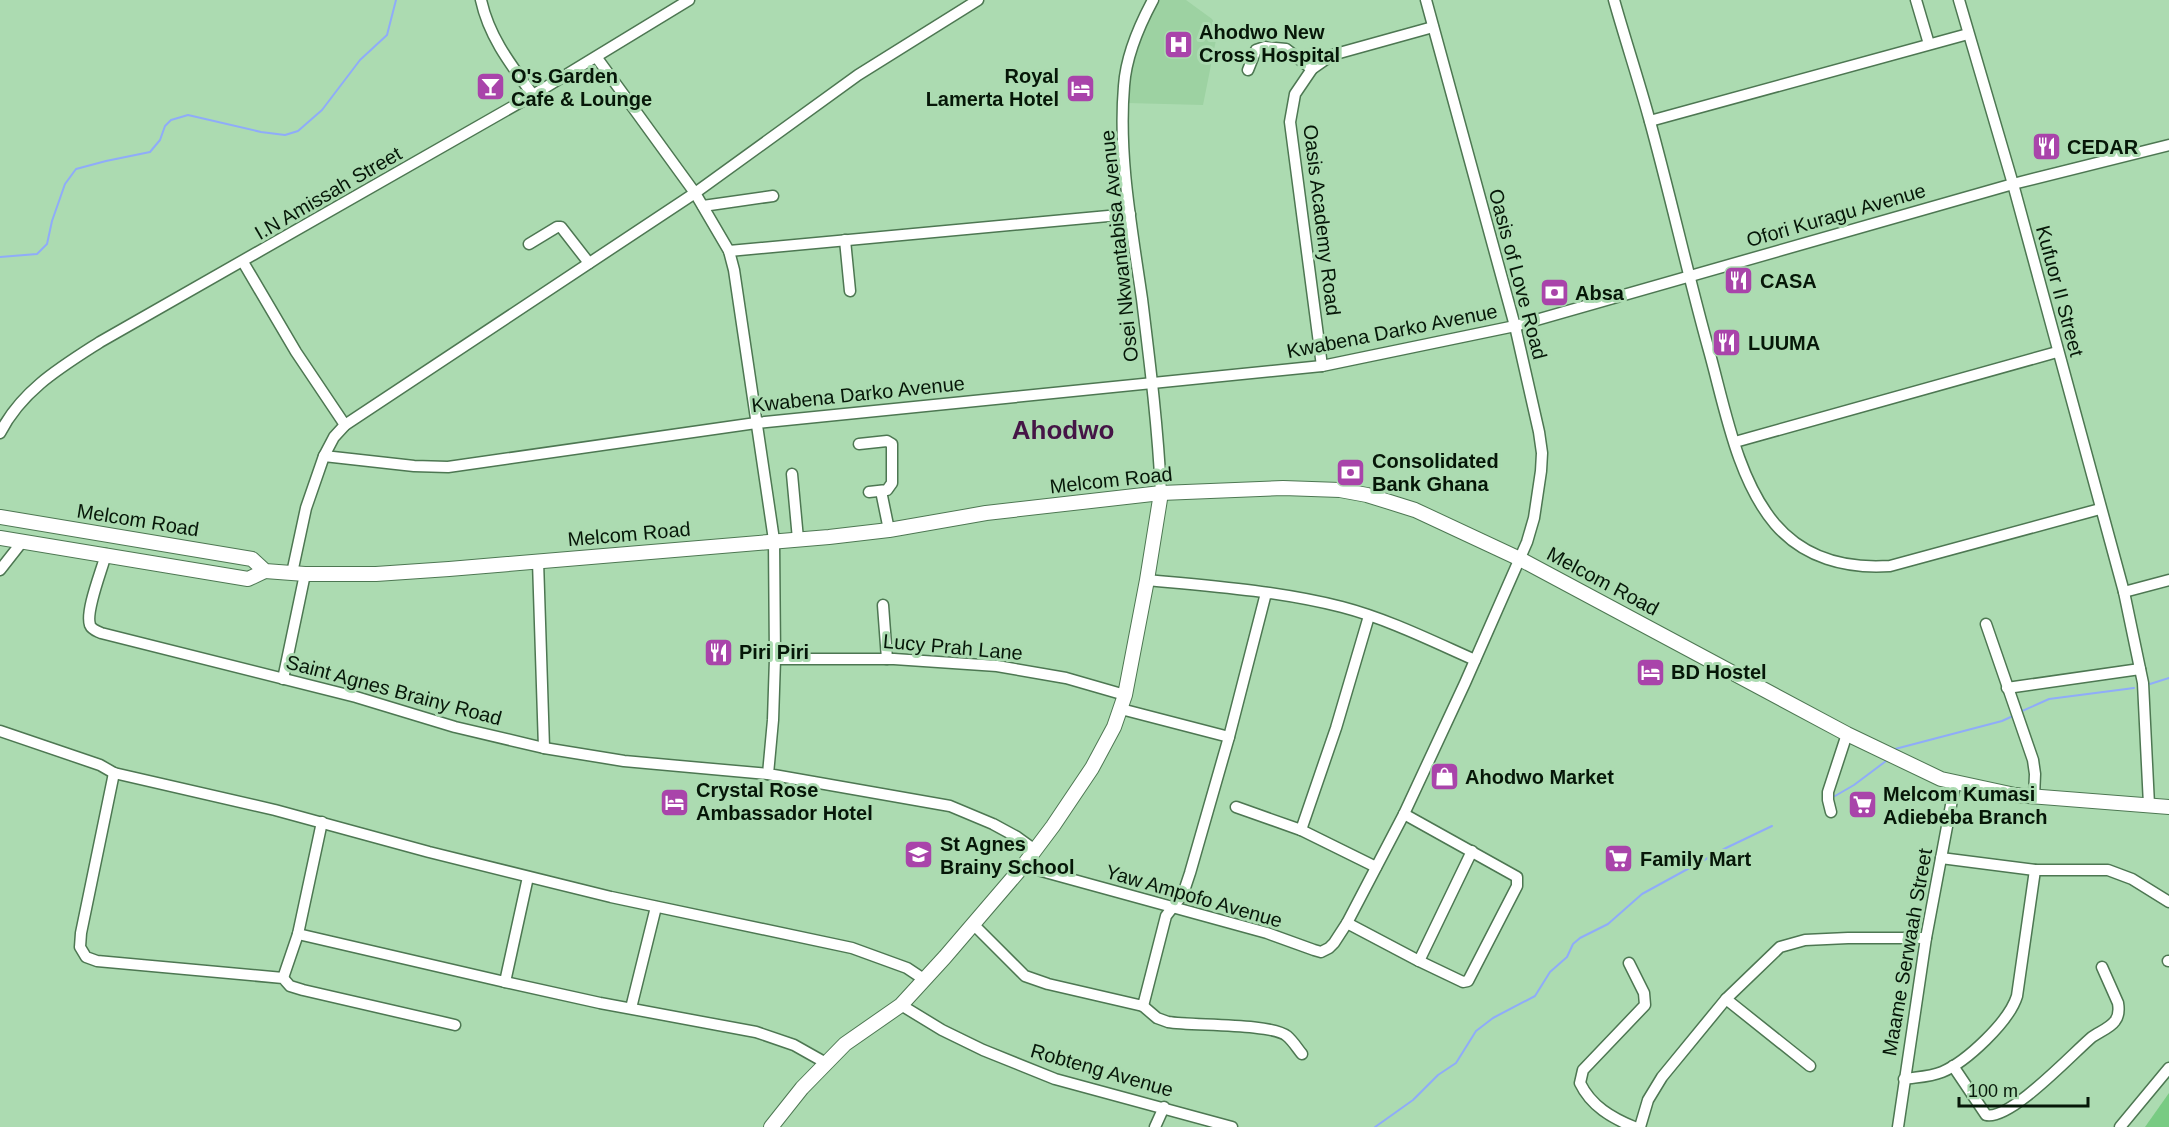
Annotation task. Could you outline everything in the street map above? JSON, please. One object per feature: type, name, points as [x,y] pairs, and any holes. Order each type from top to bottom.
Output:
[{"type":"main road","name":"Melcom Road","points":[[0,517],[252,559],[265,571],[299,574],[376,574],[646,553],[889,530],[986,513],[1161,494],[1283,488],[1340,490],[1367,495],[1415,510],[1520,559],[1847,734],[1929,775],[1955,784],[2034,797],[2169,807]]},
{"type":"main road","points":[[771,1127],[802,1088],[845,1044],[901,1005],[925,980],[1023,866],[1092,768],[1114,727],[1125,694],[1161,494]]},
{"type":"main road","points":[[22,542],[33,523]]},
{"type":"main road","points":[[0,538],[248,579],[265,571]]},
{"type":"street","points":[[481,0],[490,31],[533,95]]},
{"type":"street","name":"I.N Amissah Street","points":[[0,433],[9,414],[47,376],[100,342],[597,58],[689,0]]},
{"type":"street","points":[[283,679],[299,574],[306,508],[324,456],[334,437],[345,424],[695,193],[858,75],[978,0]]},
{"type":"street","name":"Osei Nkwantabisa Avenue","points":[[1153,0],[1134,43],[1124,84],[1123,138],[1130,214],[1153,383],[1161,494]]},
{"type":"street","name":"Oasis of Love Road","points":[[1320,952],[1329,948],[1347,923],[1404,814],[1520,559],[1534,518],[1539,493],[1542,453],[1515,326],[1426,0]]},
{"type":"street","points":[[1614,0],[1650,121],[1688,276],[1735,442],[1754,494],[1776,525],[1808,551],[1830,560],[1853,566],[1890,566],[2100,509]]},
{"type":"street","points":[[1916,0],[1929,44]]},
{"type":"street","name":"Kufuor II Street","points":[[1959,0],[2013,184],[2124,592],[2143,683],[2149,805]]},
{"type":"street","name":"Oasis Academy Road","points":[[1322,366],[1290,122],[1295,94],[1312,69],[1332,56],[1433,27]]},
{"type":"street","points":[[1650,121],[1968,34]]},
{"type":"street","points":[[1248,70],[1256,50],[1265,47],[1289,51],[1312,69]]},
{"type":"street","points":[[597,58],[704,206],[729,251],[734,270],[774,540],[775,659],[768,774]]},
{"type":"street","name":"Ofori Kuragu Avenue","points":[[1515,326],[2013,184],[2169,145]]},
{"type":"street","points":[[704,206],[773,196]]},
{"type":"street","points":[[729,251],[1130,214]]},
{"type":"street","points":[[529,244],[557,227],[561,227],[589,263]]},
{"type":"street","points":[[845,240],[850,291]]},
{"type":"street","points":[[243,262],[296,352],[345,424]]},
{"type":"street","name":"Kwabena Darko Avenue","points":[[324,456],[414,466],[448,467],[756,423],[1322,366],[1515,326]]},
{"type":"street","points":[[1735,442],[2057,352]]},
{"type":"street","points":[[859,444],[887,441],[892,444],[892,483],[887,490],[869,492]]},
{"type":"street","points":[[792,474],[798,539]]},
{"type":"street","points":[[881,491],[889,530]]},
{"type":"street","points":[[0,570],[22,542]]},
{"type":"street","name":"Saint Agnes Brainy Road","points":[[106,554],[91,608],[90,623],[93,630],[357,697],[454,727],[544,748],[624,760],[768,774],[950,806],[1001,828],[1035,850]]},
{"type":"street","points":[[538,561],[544,748]]},
{"type":"street","points":[[1147,580],[1266,593],[1344,608],[1475,660]]},
{"type":"street","points":[[2124,592],[2169,580]]},
{"type":"street","points":[[1143,1006],[1162,928],[1171,907],[1183,894],[1190,873],[1229,737],[1266,593]]},
{"type":"street","points":[[883,605],[887,658]]},
{"type":"street","points":[[1301,830],[1336,728],[1369,616]]},
{"type":"street","points":[[1986,624],[2034,767],[2034,797]]},
{"type":"street","name":"Lucy Prah Lane","points":[[775,659],[887,658],[997,666],[1034,671],[1125,694]]},
{"type":"street","points":[[2007,688],[2140,669]]},
{"type":"street","points":[[1121,709],[1229,737]]},
{"type":"street","points":[[0,731],[100,765],[114,773],[322,822],[528,877],[656,907],[852,948],[907,968],[925,980]]},
{"type":"street","points":[[1831,812],[1828,792],[1847,734]]},
{"type":"street","points":[[114,773],[81,933],[80,947],[86,957],[97,961],[283,978],[290,986],[303,990],[456,1025]]},
{"type":"street","name":"Maame Serwaah Street","points":[[1898,1127],[1926,938],[1955,784]]},
{"type":"street","points":[[1236,807],[1301,830],[1376,867]]},
{"type":"street","points":[[1347,923],[1419,961],[1463,982],[1468,981],[1518,880],[1515,873],[1404,814]]},
{"type":"street","points":[[283,978],[298,934],[322,822]]},
{"type":"street","points":[[1419,961],[1472,851]]},
{"type":"street","points":[[1941,858],[2035,870],[2108,870],[2132,879],[2169,902]]},
{"type":"street","name":"Yaw Ampofo Avenue","points":[[1023,866],[1267,933],[1320,952]]},
{"type":"street","points":[[1904,1079],[1930,1076],[1953,1066],[1988,1037],[2012,1010],[2015,1003],[2035,870]]},
{"type":"street","points":[[505,982],[528,877]]},
{"type":"street","points":[[631,1008],[656,907]]},
{"type":"street","points":[[973,924],[1025,976],[1048,984],[1143,1006],[1157,1018],[1168,1022],[1242,1026],[1279,1032],[1287,1036],[1302,1054]]},
{"type":"street","points":[[298,934],[505,982],[756,1032],[794,1045],[826,1063]]},
{"type":"street","points":[[1640,1127],[1648,1100],[1662,1077],[1726,999],[1774,952],[1787,944],[1805,939],[1926,938]]},
{"type":"street","points":[[1629,963],[1644,993],[1645,1005],[1583,1070],[1580,1083],[1601,1110],[1614,1119],[1634,1127]]},
{"type":"street","points":[[1953,1066],[1986,1115],[1997,1115],[2015,1105],[2093,1037],[2116,1021],[2118,1003],[2102,967]]},
{"type":"street","points":[[1726,999],[1810,1066]]},
{"type":"street","name":"Robteng Avenue","points":[[901,1005],[942,1030],[1018,1065],[1055,1079],[1232,1127]]},
{"type":"street","points":[[2120,1127],[2169,1068]]},
{"type":"street","points":[[1155,1127],[1164,1107]]},
{"type":"shaded area","name":"Ahodwo New Cross Hospital","points":[[1160,0],[1186,0],[1212,19],[1218,30],[1203,105],[1127,103],[1128,83],[1135,58],[1145,29]]},
{"type":"shaded area","points":[[2169,1093],[2169,1127],[2145,1127]]},
{"type":"waterway","points":[[0,257],[37,254],[47,244],[52,221],[65,184],[76,169],[150,152],[171,120],[188,115],[261,132],[285,135],[298,131],[322,110],[360,60],[387,35],[396,0]]},
{"type":"waterway","points":[[2150,684],[2169,678]]},
{"type":"waterway","points":[[2020,712],[2049,699],[2134,688]]},
{"type":"waterway","points":[[1895,749],[2002,721],[2015,715]]},
{"type":"waterway","points":[[1835,796],[1886,761]]},
{"type":"waterway","points":[[1375,1127],[1413,1100],[1438,1075],[1456,1063],[1476,1031],[1493,1018],[1535,996],[1550,972],[1567,957],[1573,944],[1580,938],[1608,924],[1642,894],[1726,848],[1772,826]]},
{"type":"place","name":"Ahodwo New Cross Hospital","points":[[1178,44]]},
{"type":"place","name":"O's Garden Cafe & Lounge","points":[[490,87]]},
{"type":"place","name":"Royal Lamerta Hotel","points":[[1080,88]]},
{"type":"place","name":"CEDAR","points":[[2046,147]]},
{"type":"place","name":"CASA","points":[[1739,281]]},
{"type":"place","name":"Absa","points":[[1554,293]]},
{"type":"place","name":"LUUMA","points":[[1727,343]]},
{"type":"place","name":"Consolidated Bank Ghana","points":[[1351,473]]},
{"type":"place","name":"Piri Piri","points":[[718,652]]},
{"type":"place","name":"BD Hostel","points":[[1650,672]]},
{"type":"place","name":"Ahodwo Market","points":[[1444,777]]},
{"type":"place","name":"Crystal Rose Ambassador Hotel","points":[[675,802]]},
{"type":"place","name":"Melcom Kumasi Adiebeba Branch","points":[[1862,805]]},
{"type":"place","name":"St Agnes Brainy School","points":[[919,855]]},
{"type":"place","name":"Family Mart","points":[[1619,859]]},
{"type":"district","name":"Ahodwo","points":[[1063,430]]}]
